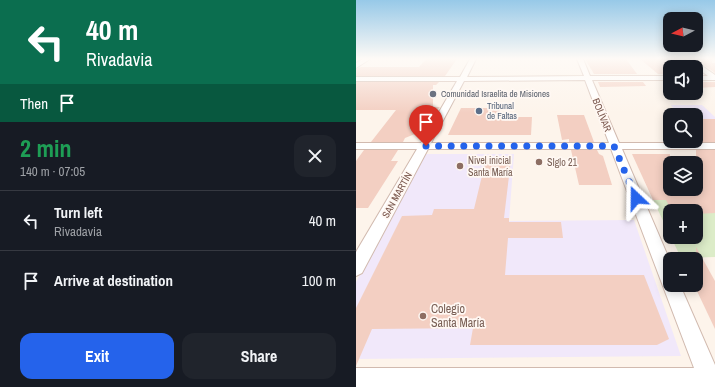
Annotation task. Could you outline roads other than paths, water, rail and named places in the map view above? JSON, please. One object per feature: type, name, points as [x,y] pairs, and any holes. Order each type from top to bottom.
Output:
[{"type":"street","points":[[356,78],[663,78]]},
{"type":"street","name":"SAN MARTÍN","points":[[356,268],[462,78]]},
{"type":"street","name":"BOLÍVAR","points":[[587,78],[663,265]]},
{"type":"street","points":[[703,78],[715,78]]},
{"type":"street","points":[[356,146],[715,146]]},
{"type":"street","points":[[356,379],[712,382],[674,292]]},
{"type":"place","name":"Comunidad Israelita de Misiones","points":[[433,94]]},
{"type":"place","name":"Tribunal de Faltas","points":[[479,111]]},
{"type":"place","name":"SIglo 21","points":[[539,162]]},
{"type":"place","name":"Nivel inicial Santa María","points":[[460,166]]},
{"type":"place","name":"Colegio Santa María","points":[[423,316]]}]
